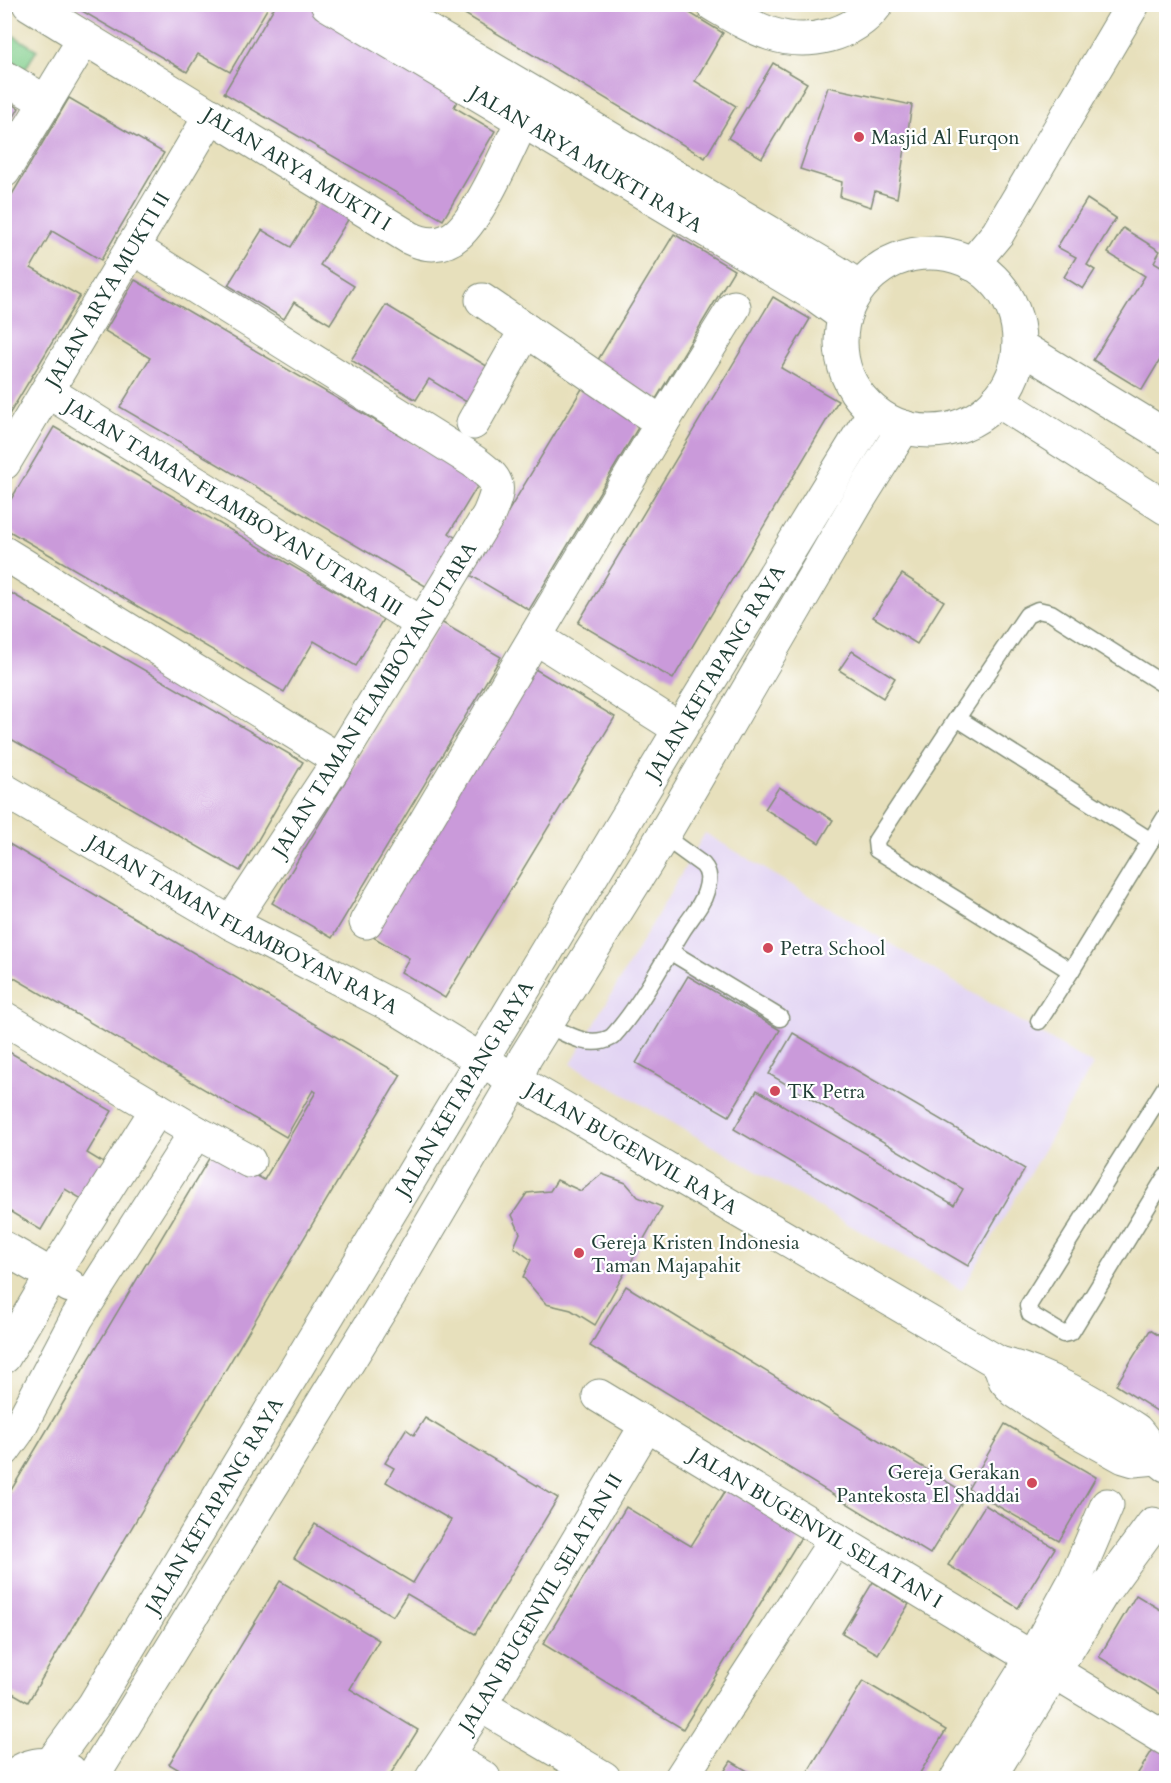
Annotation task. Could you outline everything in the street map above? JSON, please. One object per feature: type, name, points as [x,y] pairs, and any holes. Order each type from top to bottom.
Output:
[{"type":"street","name":"JALAN ARYA MUKTI I","points":[[28,4],[410,238],[422,243],[434,245],[458,234],[477,209],[522,121]]},
{"type":"street","name":"JALAN ARYA MUKTI RAYA","points":[[327,4],[805,289],[852,302]]},
{"type":"street","name":"JALAN ARYA MUKTI RAYA","points":[[382,4],[825,265],[852,302]]},
{"type":"street","points":[[712,4],[754,28],[785,37],[809,39],[841,32],[858,22],[877,4]]},
{"type":"street","points":[[972,264],[998,233],[1133,4]]},
{"type":"street","points":[[4,171],[84,39]]},
{"type":"street","points":[[4,77],[46,102]]},
{"type":"street","name":"JALAN ARYA MUKTI II","points":[[4,464],[211,115]]},
{"type":"street","name":"JALAN TAMAN FLAMBOYAN UTARA","points":[[132,247],[463,455],[487,471],[496,483],[497,495],[489,514],[339,760],[231,923]]},
{"type":"street","points":[[924,254],[949,255],[972,264],[992,278],[1007,298],[1017,321],[1019,346],[1015,370],[1004,393],[987,411],[966,424],[942,431],[917,431],[874,412],[858,396],[848,378],[842,358],[840,336],[852,302],[877,270],[899,258],[924,254]]},
{"type":"street","points":[[482,300],[662,423]]},
{"type":"street","points":[[366,922],[662,423],[734,306]]},
{"type":"street","points":[[473,423],[526,330]]},
{"type":"street","points":[[1019,346],[1167,436]]},
{"type":"street","name":"JALAN TAMAN FLAMBOYAN UTARA III","points":[[47,391],[421,623]]},
{"type":"street","points":[[997,400],[1167,508]]},
{"type":"street","name":"JALAN KETAPANG RAYA","points":[[65,1771],[94,1705],[680,729],[874,412]]},
{"type":"street","name":"JALAN KETAPANG RAYA","points":[[92,1779],[390,1294],[516,1079],[525,1058],[663,836],[859,499],[904,427]]},
{"type":"street","points":[[4,553],[339,760]]},
{"type":"street","points":[[536,637],[680,729]]},
{"type":"street","name":"JALAN TAMAN FLAMBOYAN RAYA","points":[[4,790],[231,923],[398,1009],[482,1060]]},
{"type":"street","points":[[4,1018],[249,1161]]},
{"type":"street","name":"JALAN BUGENVIL RAYA","points":[[482,1060],[999,1363],[1005,1380],[1015,1391],[1063,1423],[1124,1457],[1134,1460],[1161,1461]]},
{"type":"street","points":[[4,1357],[16,1308],[52,1276],[157,1109]]},
{"type":"street","points":[[4,1450],[17,1432],[90,1297],[196,1132]]},
{"type":"street","points":[[4,1248],[90,1297]]},
{"type":"street","points":[[16,1308],[66,1339]]},
{"type":"street","name":"JALAN BUGENVIL SELATAN I","points":[[599,1396],[1167,1739]]},
{"type":"street","name":"JALAN BUGENVIL SELATAN II","points":[[439,1767],[480,1706],[646,1426]]},
{"type":"street","points":[[989,1779],[1044,1664],[1107,1505]]},
{"type":"street","points":[[957,1779],[1044,1664],[1101,1595],[1153,1524]]},
{"type":"street","points":[[681,1779],[836,1539]]},
{"type":"street","points":[[94,1705],[126,1725]]},
{"type":"street","points":[[480,1706],[604,1779]]},
{"type":"street","points":[[11,1779],[27,1768],[38,1764],[65,1771]]},
{"type":"street","points":[[439,1767],[484,1779]]},
{"type":"lane","points":[[1071,971],[877,850],[876,842],[1027,615],[1038,610],[1051,613],[1167,686]]},
{"type":"lane","points":[[957,718],[1151,841]]},
{"type":"lane","points":[[1039,1022],[1167,816]]},
{"type":"lane","points":[[546,1024],[584,1042],[605,1042],[612,1037],[702,902],[706,892],[708,871],[663,836]]},
{"type":"lane","points":[[670,952],[780,1018]]},
{"type":"lane","points":[[1167,1086],[1028,1306],[1030,1314],[1063,1334],[1068,1335],[1071,1332],[1167,1176]]},
{"type":"shaded area","name":"Petra School","points":[[705,833],[1093,1065],[962,1290],[571,1064]]},
{"type":"green space","points":[[4,30],[37,50],[20,77],[5,67]]},
{"type":"building","points":[[70,4],[270,4],[230,72],[198,54],[187,72]]},
{"type":"building","points":[[276,4],[306,4],[461,94],[454,107],[495,131],[443,220],[224,93]]},
{"type":"building","points":[[448,4],[675,4],[723,33],[695,81],[736,106],[705,158]]},
{"type":"building","points":[[773,63],[807,83],[762,158],[728,138]]},
{"type":"building","name":"Masjid Al Furqon","points":[[828,87],[912,105],[897,198],[875,191],[871,207],[840,197],[842,182],[800,169]]},
{"type":"building","points":[[69,98],[164,153],[101,260],[52,231],[31,268],[80,296],[4,423],[4,208]]},
{"type":"building","points":[[4,99],[19,108],[4,134]]},
{"type":"building","points":[[322,197],[351,215],[320,265],[354,286],[330,324],[294,302],[284,319],[228,285],[262,230],[291,247]]},
{"type":"building","points":[[1087,199],[1116,218],[1087,265],[1095,270],[1083,289],[1064,277],[1076,257],[1057,247]]},
{"type":"building","points":[[1123,228],[1160,251],[1154,262],[1166,269],[1166,350],[1142,390],[1093,360],[1145,276],[1108,253]]},
{"type":"building","points":[[674,234],[734,270],[656,399],[596,363]]},
{"type":"building","points":[[135,280],[480,482],[449,533],[456,538],[427,587],[120,407],[150,358],[105,331]]},
{"type":"building","points":[[773,297],[810,319],[781,368],[838,401],[673,679],[578,623]]},
{"type":"building","points":[[386,305],[495,371],[473,406],[429,379],[416,400],[351,360]]},
{"type":"building","points":[[583,387],[642,421],[529,610],[470,575]]},
{"type":"building","points":[[54,427],[383,619],[356,666],[314,641],[284,692],[4,528],[4,511]]},
{"type":"building","points":[[902,574],[944,601],[917,644],[873,617]]},
{"type":"building","points":[[4,589],[303,762],[240,871],[4,735]]},
{"type":"building","points":[[441,622],[501,657],[332,938],[272,903]]},
{"type":"building","points":[[852,651],[895,678],[883,698],[839,670]]},
{"type":"building","points":[[530,666],[615,717],[445,998],[401,972],[409,958],[368,934]]},
{"type":"building","points":[[779,787],[833,820],[819,843],[765,809]]},
{"type":"building","points":[[4,841],[401,1075],[28,1702],[4,1688],[4,1502],[214,1150],[264,1180],[316,1092],[313,1090],[286,1137],[4,972]]},
{"type":"building","points":[[688,976],[780,1030],[729,1116],[636,1063]]},
{"type":"building","points":[[793,1033],[1025,1169],[968,1266],[734,1129],[757,1090],[954,1205],[963,1189],[769,1074]]},
{"type":"building","points":[[4,1049],[112,1111],[87,1153],[112,1168],[90,1204],[65,1189],[41,1230],[4,1208]]},
{"type":"building","name":"Gereja Kristen Indonesia Taman Majapahit","points":[[602,1174],[626,1183],[638,1197],[662,1207],[595,1325],[571,1310],[546,1304],[523,1277],[531,1260],[514,1247],[520,1233],[512,1215],[527,1193],[550,1191],[557,1180],[581,1191]]},
{"type":"building","points":[[626,1286],[967,1494],[930,1554],[590,1346]]},
{"type":"building","points":[[1150,1330],[1166,1340],[1166,1417],[1116,1385]]},
{"type":"building","points":[[425,1418],[558,1498],[475,1634],[407,1594],[393,1616],[294,1558],[315,1524],[413,1583],[451,1520],[386,1482],[394,1468],[385,1463],[406,1429],[414,1435]]},
{"type":"building","name":"Gereja Gerakan Pantekosta El Shaddai","points":[[1005,1424],[1096,1477],[1059,1541],[968,1489]]},
{"type":"building","points":[[727,1488],[803,1534],[683,1729],[543,1644],[626,1507],[691,1546]]},
{"type":"building","points":[[985,1505],[1055,1548],[1018,1608],[948,1565]]},
{"type":"building","points":[[280,1581],[379,1640],[350,1689],[418,1730],[388,1778],[193,1778],[169,1764]]},
{"type":"building","points":[[873,1582],[909,1604],[878,1654],[842,1633]]},
{"type":"building","points":[[1136,1595],[1166,1613],[1166,1698],[1099,1657]]},
{"type":"building","points":[[863,1681],[946,1730],[917,1778],[804,1778]]},
{"type":"building","points":[[1155,1746],[1166,1753],[1166,1778],[1135,1778]]},
{"type":"building","points":[[731,1761],[759,1778],[720,1778]]},
{"type":"place","name":"Masjid Al Furqon","points":[[859,137]]},
{"type":"place","name":"Petra School","points":[[768,948]]},
{"type":"place","name":"TK Petra","points":[[775,1091]]},
{"type":"place","name":"Gereja Kristen Indonesia Taman Majapahit","points":[[579,1253]]},
{"type":"place","name":"Gereja Gerakan Pantekosta El Shaddai","points":[[1032,1483]]}]
